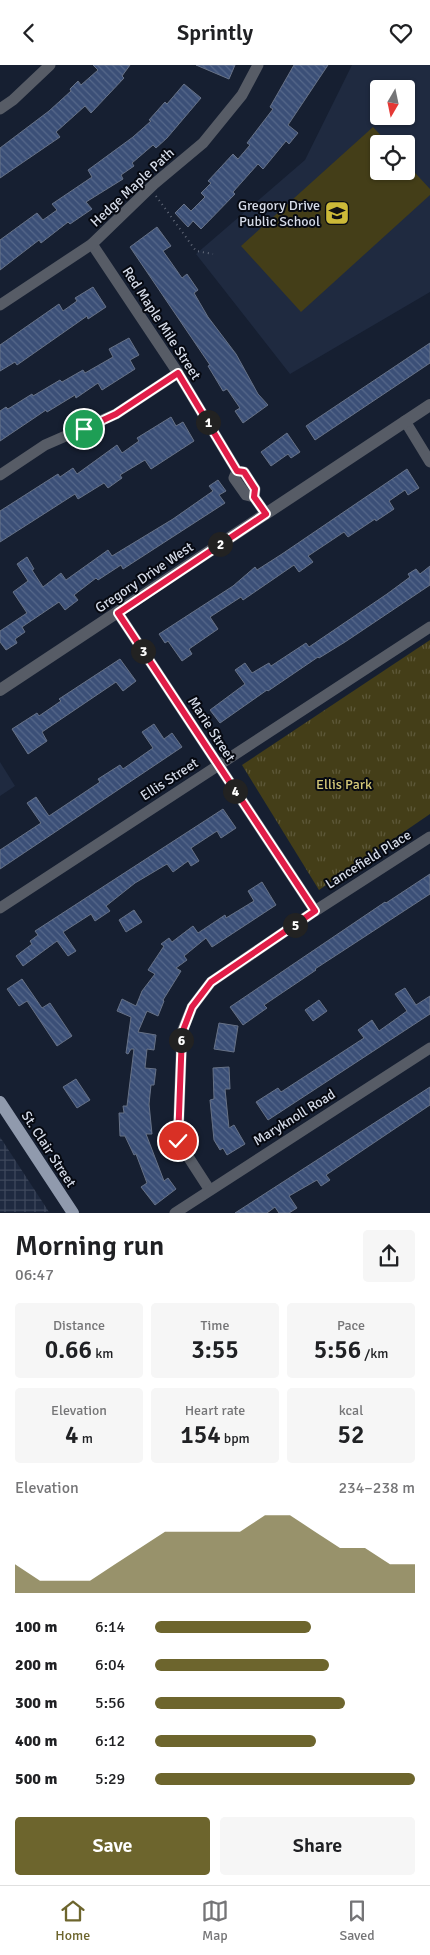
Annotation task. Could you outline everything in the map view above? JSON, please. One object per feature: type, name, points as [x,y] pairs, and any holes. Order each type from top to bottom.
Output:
[{"type":"main road","name":"St. Clair Street","points":[[0,1102],[73,1213]]},
{"type":"street","points":[[0,109],[13,100],[50,65]]},
{"type":"street","name":"Hedge Maple Path","points":[[0,305],[92,244],[150,188],[203,143],[224,120],[242,95],[258,65]]},
{"type":"street","name":"Red Maple Mile Street","points":[[92,244],[178,373],[237,471],[234,478],[246,495],[254,497],[266,514]]},
{"type":"street","points":[[0,475],[38,449],[116,414],[178,373]]},
{"type":"street","name":"Gregory Drive West","points":[[0,691],[430,405]]},
{"type":"street","points":[[405,421],[430,461]]},
{"type":"street","name":"Marie Street","points":[[118,613],[315,911]]},
{"type":"street","name":"Ellis Street","points":[[0,908],[430,627]]},
{"type":"street","name":"Lancefield Place","points":[[208,1189],[178,1141],[182,1033],[192,1007],[211,982],[315,911],[430,837]]},
{"type":"street","name":"Maryknoll Road","points":[[175,1213],[208,1189],[430,1049]]},
{"type":"path","points":[[150,188],[196,251],[213,254]]},
{"type":"shaded area","name":"Gregory Drive Public School","points":[[352,65],[430,65],[430,292],[290,374],[196,254],[305,160]]},
{"type":"shaded area","points":[[0,762],[15,786],[0,796]]},
{"type":"shaded area","points":[[0,1137],[49,1212],[0,1212]]},
{"type":"green space","points":[[373,127],[381,135],[370,135],[370,180],[415,180],[415,173],[430,189],[430,195],[301,312],[241,246]]},
{"type":"green space","name":"Ellis Park","points":[[430,640],[430,814],[319,890],[242,765]]},
{"type":"building","points":[[93,65],[130,65],[122,76],[124,78],[91,113],[85,106],[56,132],[60,137],[0,178],[0,148],[49,111],[71,91],[70,89],[78,81],[81,85],[98,70]]},
{"type":"building","points":[[196,65],[235,65],[229,79]]},
{"type":"building","points":[[294,65],[328,65],[288,125],[298,133],[289,144],[286,141],[263,169],[258,164],[233,192],[235,194],[201,229],[193,221],[188,227],[175,213],[184,204],[191,211],[205,197],[201,193],[211,183],[208,181],[233,154],[238,159],[250,145],[247,143],[273,109],[270,107]]},
{"type":"building","points":[[184,84],[201,98],[167,138],[156,148],[153,145],[132,163],[134,166],[121,175],[123,179],[86,202],[92,209],[70,224],[68,222],[41,243],[39,240],[0,270],[0,240],[37,213],[43,220],[57,210],[52,204],[92,177],[88,170],[133,137],[151,121],[149,120],[165,102],[167,104]]},
{"type":"building","points":[[157,227],[171,246],[163,251],[182,278],[187,274],[198,290],[194,293],[208,317],[236,354],[258,394],[268,405],[243,423],[235,411],[240,408],[227,389],[223,391],[208,366],[210,365],[130,247]]},
{"type":"building","points":[[93,287],[106,307],[88,319],[87,316],[17,365],[15,362],[0,371],[0,345],[59,304],[63,311],[77,301],[75,298]]},
{"type":"building","points":[[129,338],[139,355],[130,360],[135,369],[102,390],[98,383],[76,398],[75,395],[47,412],[46,410],[0,441],[0,411],[6,407],[8,409],[60,380],[62,382],[83,370],[85,373],[113,357],[109,349]]},
{"type":"building","points":[[430,343],[430,363],[315,440],[306,426]]},
{"type":"building","points":[[171,417],[176,426],[183,422],[194,441],[151,469],[145,460],[120,475],[122,478],[108,488],[104,483],[78,499],[75,494],[0,542],[0,511],[58,474],[60,477],[73,468],[77,474],[117,445],[122,453],[139,441],[137,438]]},
{"type":"building","points":[[287,433],[300,452],[291,458],[288,454],[271,466],[261,452]]},
{"type":"building","points":[[407,469],[419,488],[408,495],[405,490],[389,501],[394,509],[348,537],[344,532],[308,556],[313,562],[299,572],[294,565],[243,600],[241,597],[210,617],[218,629],[189,649],[192,654],[182,661],[168,641],[165,643],[159,634],[233,586],[255,567],[257,570],[282,554]]},
{"type":"building","points":[[218,480],[226,491],[219,495],[225,503],[123,569],[121,565],[98,580],[96,578],[74,595],[78,600],[65,610],[59,602],[22,627],[25,632],[15,639],[17,643],[6,650],[0,642],[0,631],[27,613],[13,592],[28,581],[17,564],[27,557],[34,569],[32,570],[43,587],[61,573],[66,580],[108,550],[112,556],[173,519],[213,491],[209,486]]},
{"type":"building","points":[[430,566],[430,585],[345,642],[267,690],[220,723],[210,710],[245,684],[235,670],[245,663],[252,673],[269,663],[271,666],[306,643],[309,647],[387,594],[410,577],[408,574],[416,569],[420,574]]},
{"type":"building","points":[[120,659],[136,681],[123,691],[116,682],[42,732],[47,741],[28,754],[12,729],[37,713],[39,716],[61,701],[59,699]]},
{"type":"building","points":[[154,724],[164,739],[172,733],[182,747],[0,869],[0,850],[41,823],[27,803],[36,797],[49,816],[100,782],[98,779],[120,765],[123,769],[153,748],[142,732]]},
{"type":"building","points":[[223,809],[236,828],[221,838],[217,831],[191,848],[199,861],[191,866],[188,861],[173,872],[167,864],[135,883],[106,906],[110,911],[95,921],[91,914],[63,932],[76,951],[68,956],[57,941],[23,966],[16,956],[32,944],[30,941],[38,935],[35,931]]},
{"type":"building","points":[[430,874],[430,894],[315,969],[264,1005],[267,1008],[243,1025],[230,1007],[385,902]]},
{"type":"building","points":[[262,882],[276,905],[212,947],[206,938],[184,956],[187,960],[176,968],[181,971],[163,1000],[158,1016],[147,1011],[138,1032],[156,1035],[154,1050],[147,1049],[145,1068],[156,1069],[154,1085],[151,1085],[149,1104],[152,1134],[146,1134],[164,1181],[168,1178],[176,1189],[155,1205],[141,1187],[147,1183],[136,1154],[134,1155],[125,1136],[120,1136],[119,1113],[124,1113],[123,1106],[127,1106],[134,1049],[131,1049],[128,1054],[126,1053],[131,1017],[117,1011],[122,999],[136,1006],[142,991],[155,974],[148,970],[164,946],[161,944],[169,938],[172,942],[193,926],[198,933],[225,915],[226,918],[254,901],[248,891]]},
{"type":"building","points":[[134,910],[142,922],[126,932],[119,920]]},
{"type":"building","points":[[22,979],[42,1008],[50,1003],[72,1036],[57,1046],[27,1001],[19,1006],[7,989]]},
{"type":"building","points":[[405,988],[416,1005],[430,996],[430,1014],[268,1120],[256,1102],[278,1088],[281,1092],[364,1038],[358,1030],[372,1020],[379,1031],[407,1011],[395,994]]},
{"type":"building","points":[[319,1000],[327,1011],[313,1021],[305,1010]]},
{"type":"building","points":[[219,1023],[238,1026],[234,1052],[214,1049]]},
{"type":"building","points":[[229,1067],[230,1089],[225,1089],[229,1128],[234,1125],[245,1144],[227,1155],[223,1148],[220,1150],[214,1140],[210,1100],[214,1099],[213,1068]]},
{"type":"building","points":[[76,1079],[90,1100],[77,1108],[63,1087]]},
{"type":"building","points":[[430,1087],[430,1105],[326,1175],[330,1180],[321,1186],[317,1180],[289,1196],[297,1208],[289,1213],[279,1213],[275,1207],[267,1213],[235,1213]]},
{"type":"place","name":"Gregory Drive Public School","points":[[337,213]]},
{"type":"route","points":[[84,429],[116,414],[178,373],[237,471],[244,472],[255,489],[254,497],[266,514],[118,613],[315,911],[211,982],[192,1007],[182,1033],[178,1141]]}]
